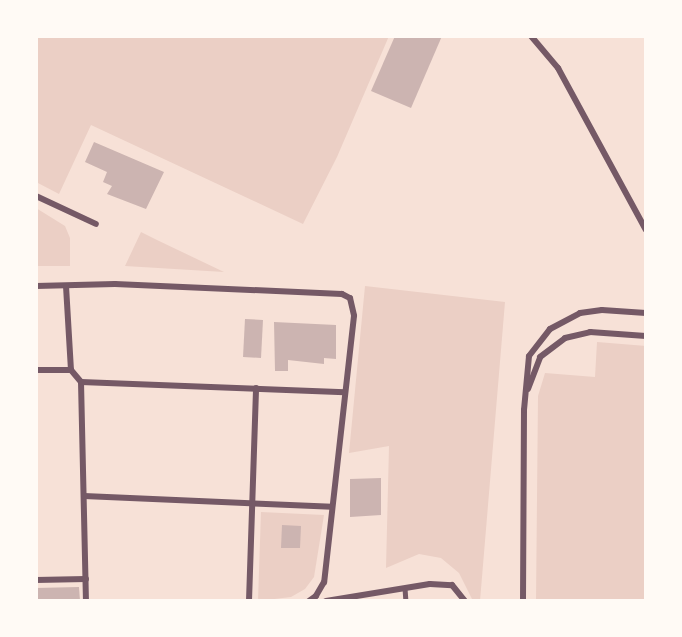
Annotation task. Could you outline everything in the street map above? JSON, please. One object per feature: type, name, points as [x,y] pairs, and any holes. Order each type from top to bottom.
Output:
[{"type":"street","points":[[531,36],[558,68],[646,230]]},
{"type":"street","points":[[36,196],[96,224]]},
{"type":"street","points":[[36,286],[127,285],[342,294],[350,298],[354,316],[324,582],[316,596],[309,601]]},
{"type":"street","points":[[66,286],[71,370],[81,382],[86,601]]},
{"type":"street","points":[[523,601],[524,410],[529,356],[550,329],[591,311],[646,313]]},
{"type":"street","points":[[524,410],[535,364],[557,342],[590,332],[646,336]]},
{"type":"street","points":[[36,370],[71,370]]},
{"type":"street","points":[[81,382],[345,392]]},
{"type":"street","points":[[249,601],[256,388]]},
{"type":"street","points":[[84,496],[332,507]]},
{"type":"street","points":[[36,580],[86,579]]},
{"type":"street","points":[[326,601],[356,598],[430,584],[452,585],[465,601]]},
{"type":"street","points":[[405,588],[406,601]]},
{"type":"shaded area","points":[[36,36],[389,36],[337,157],[303,224],[91,125],[59,194],[36,182]]},
{"type":"shaded area","points":[[36,208],[65,226],[70,238],[70,266],[36,266]]},
{"type":"shaded area","points":[[141,232],[157,240],[224,272],[125,266]]},
{"type":"shaded area","points":[[365,286],[505,302],[480,601],[473,601],[459,573],[441,558],[419,554],[386,568],[389,446],[349,453]]},
{"type":"shaded area","points":[[597,342],[646,346],[646,601],[536,601],[538,396],[545,373],[595,377]]},
{"type":"shaded area","points":[[261,512],[324,515],[314,577],[305,589],[291,597],[258,601]]},
{"type":"building","points":[[395,36],[442,36],[411,108],[371,91]]},
{"type":"building","points":[[94,142],[164,172],[146,209],[107,194],[112,186],[103,182],[107,172],[85,162]]},
{"type":"building","points":[[245,319],[263,320],[261,358],[243,357]]},
{"type":"building","points":[[274,322],[336,325],[336,359],[324,358],[324,364],[288,360],[288,371],[275,371]]},
{"type":"building","points":[[381,478],[381,515],[350,517],[350,479]]},
{"type":"building","points":[[282,525],[301,526],[300,548],[281,548]]},
{"type":"building","points":[[79,587],[80,601],[36,601],[36,588]]}]
